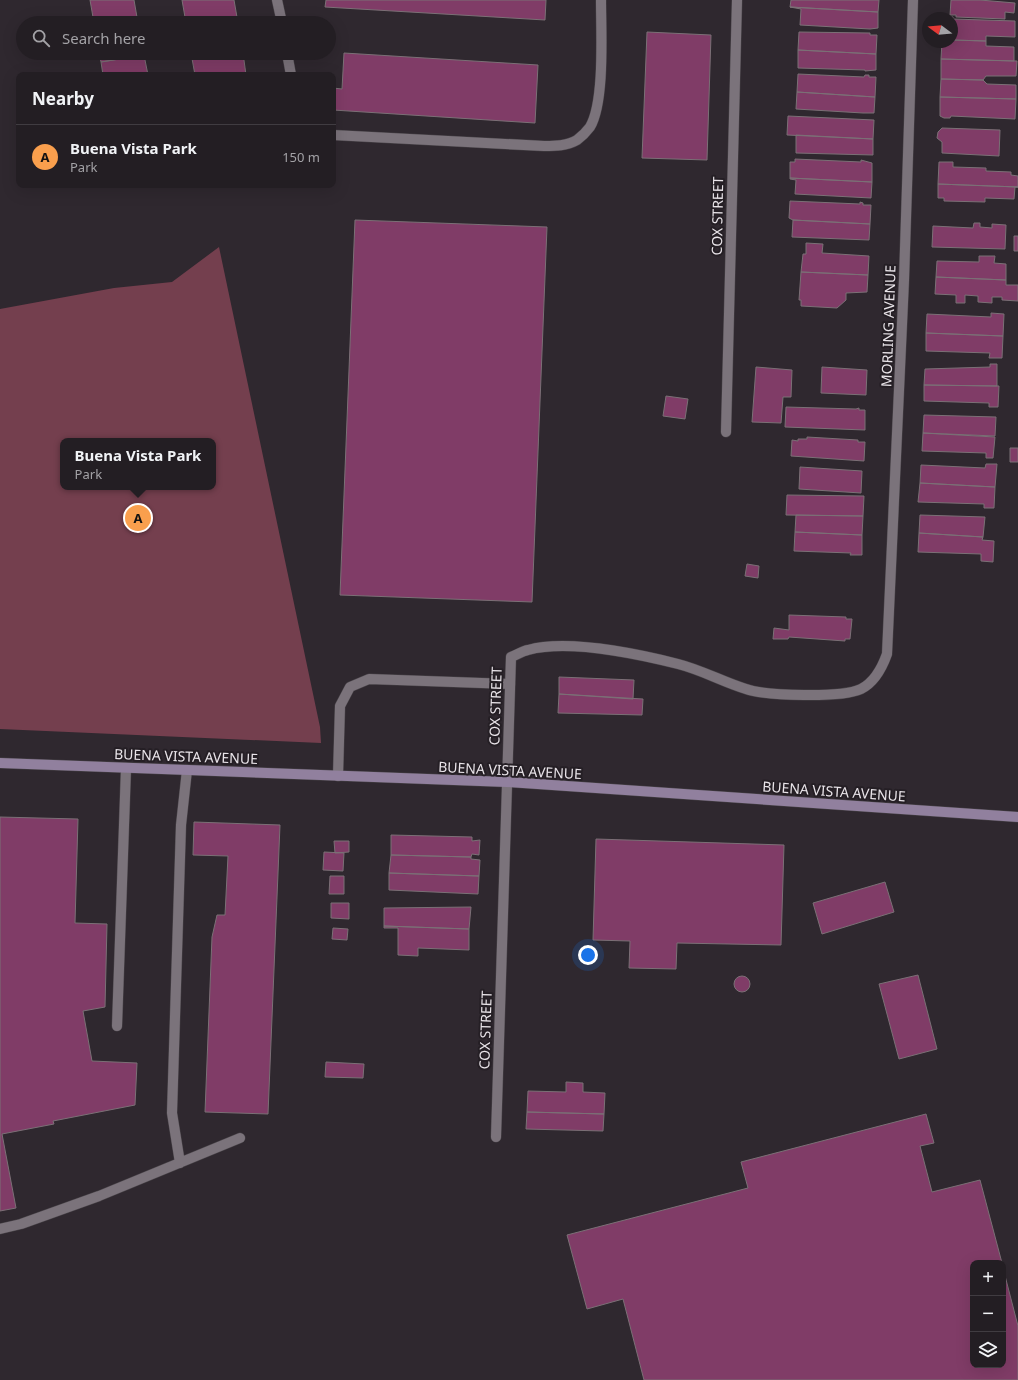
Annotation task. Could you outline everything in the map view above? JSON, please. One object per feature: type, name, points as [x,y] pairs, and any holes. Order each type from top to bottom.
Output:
[{"type":"street","points":[[277,0],[280,16]]},
{"type":"street","points":[[336,135],[544,146],[561,145],[576,140],[590,128],[596,113],[599,94],[601,0]]},
{"type":"street","name":"COX STREET","points":[[726,432],[737,0]]},
{"type":"street","name":"MORLING AVENUE","points":[[887,654],[904,288],[913,0]]},
{"type":"street","points":[[288,60],[290,72]]},
{"type":"street","name":"COX STREET","points":[[496,1137],[511,657],[528,650],[586,647],[678,664],[711,675],[747,690],[763,693],[846,693],[861,689],[880,672],[887,654]]},
{"type":"street","points":[[338,776],[340,706],[350,688],[369,679],[510,684]]},
{"type":"street","name":"BUENA VISTA AVENUE","points":[[0,763],[507,782],[1018,817]]},
{"type":"street","points":[[117,1026],[126,768]]},
{"type":"street","points":[[180,1163],[172,1113],[181,826],[186,770]]},
{"type":"street","points":[[0,1228],[21,1224],[99,1196],[240,1138]]},
{"type":"shaded area","points":[[219,247],[320,727],[321,743],[0,729],[0,309],[114,288],[172,282]]},
{"type":"building","points":[[90,0],[134,0],[137,16],[93,16]]},
{"type":"building","points":[[182,0],[234,0],[237,16],[185,16]]},
{"type":"building","points":[[326,0],[546,0],[545,20],[325,7]]},
{"type":"building","points":[[791,0],[879,0],[878,12],[790,7]]},
{"type":"building","points":[[951,0],[980,0],[1015,3],[1014,13],[1005,12],[1005,19],[958,17],[958,12],[950,12]]},
{"type":"building","points":[[790,7],[878,12],[878,28],[870,29],[800,25],[801,9]]},
{"type":"building","points":[[958,19],[1015,21],[1015,37],[986,36],[986,41],[958,40]]},
{"type":"building","points":[[647,32],[711,35],[707,160],[642,158]]},
{"type":"building","points":[[799,32],[870,33],[870,35],[877,35],[876,54],[798,50]]},
{"type":"building","points":[[958,40],[986,41],[986,46],[1014,47],[1014,61],[941,59],[942,48],[958,48]]},
{"type":"building","points":[[798,50],[876,54],[876,70],[865,71],[798,68]]},
{"type":"building","points":[[344,53],[538,65],[535,123],[336,110],[336,88],[342,89]]},
{"type":"building","points":[[941,59],[1017,61],[1016,76],[986,76],[983,80],[941,79]]},
{"type":"building","points":[[101,60],[113,60],[101,62]]},
{"type":"building","points":[[113,60],[145,60],[147,72],[103,72],[101,62]]},
{"type":"building","points":[[192,60],[244,60],[246,72],[194,72]]},
{"type":"building","points":[[798,74],[864,77],[865,75],[869,75],[869,77],[876,77],[875,97],[797,92]]},
{"type":"building","points":[[941,79],[983,80],[987,84],[1016,85],[1016,99],[940,97]]},
{"type":"building","points":[[797,92],[875,97],[874,113],[796,109]]},
{"type":"building","points":[[940,97],[1016,99],[1015,119],[951,116],[950,118],[944,118],[940,116]]},
{"type":"building","points":[[788,116],[874,120],[873,139],[787,135]]},
{"type":"building","points":[[942,128],[1000,130],[999,156],[942,153],[942,142],[937,138],[938,132]]},
{"type":"building","points":[[796,135],[873,139],[873,155],[796,153]]},
{"type":"building","points":[[795,159],[861,162],[861,160],[872,163],[872,182],[790,178],[790,162],[795,162]]},
{"type":"building","points":[[939,162],[953,162],[953,167],[986,168],[986,171],[1011,172],[1011,175],[1018,176],[1018,187],[938,184]]},
{"type":"building","points":[[790,178],[872,182],[871,198],[795,194],[796,180]]},
{"type":"building","points":[[938,184],[1018,187],[1015,187],[1014,199],[985,198],[985,202],[944,201],[944,198],[938,198]]},
{"type":"building","points":[[790,201],[860,204],[860,202],[863,203],[863,205],[871,205],[870,224],[793,220],[789,218]]},
{"type":"building","points":[[355,220],[547,227],[532,602],[340,595]]},
{"type":"building","points":[[793,220],[870,224],[869,240],[792,237]]},
{"type":"building","points":[[974,223],[980,223],[980,227],[992,228],[992,224],[1006,225],[1005,249],[932,247],[933,226],[973,228]]},
{"type":"building","points":[[1014,236],[1018,236],[1018,251],[1014,251]]},
{"type":"building","points":[[806,243],[823,244],[822,253],[869,256],[868,275],[801,272],[803,254],[806,254]]},
{"type":"building","points":[[979,256],[995,256],[994,263],[1006,264],[1006,280],[936,277],[937,261],[979,262]]},
{"type":"building","points":[[801,272],[868,275],[867,292],[846,293],[846,300],[837,308],[801,306],[801,300],[799,300]]},
{"type":"building","points":[[936,277],[1006,280],[1006,285],[1018,285],[1018,301],[1002,300],[1002,297],[992,297],[992,303],[978,302],[978,296],[965,295],[965,303],[956,303],[956,295],[935,294]]},
{"type":"building","points":[[991,313],[1004,314],[1003,336],[926,333],[927,314],[991,317]]},
{"type":"building","points":[[926,333],[1003,336],[1002,358],[989,358],[990,353],[926,351]]},
{"type":"building","points":[[990,364],[997,364],[997,386],[924,385],[925,369],[990,367]]},
{"type":"building","points":[[756,367],[792,370],[791,397],[783,397],[781,423],[752,422]]},
{"type":"building","points":[[822,367],[867,370],[866,395],[821,393]]},
{"type":"building","points":[[924,385],[999,386],[998,407],[989,407],[989,403],[924,401]]},
{"type":"building","points":[[666,396],[688,399],[685,419],[663,416]]},
{"type":"building","points":[[786,407],[859,408],[859,410],[865,410],[865,430],[785,427]]},
{"type":"building","points":[[924,415],[996,417],[995,436],[923,433]]},
{"type":"building","points":[[923,433],[995,437],[993,458],[986,458],[986,453],[922,451]]},
{"type":"building","points":[[807,437],[858,440],[858,442],[865,442],[864,461],[791,456],[792,440],[798,441],[798,439],[807,439]]},
{"type":"building","points":[[1010,448],[1018,448],[1018,462],[1010,462]]},
{"type":"building","points":[[986,464],[997,464],[995,487],[920,483],[921,465],[985,468]]},
{"type":"building","points":[[800,467],[862,471],[861,493],[799,489]]},
{"type":"building","points":[[920,483],[995,487],[994,508],[984,508],[984,504],[918,502]]},
{"type":"building","points":[[787,495],[864,496],[863,516],[786,515]]},
{"type":"building","points":[[796,515],[863,516],[862,535],[795,532]]},
{"type":"building","points":[[920,515],[985,517],[983,537],[919,533]]},
{"type":"building","points":[[795,532],[862,535],[862,555],[850,555],[851,553],[794,551]]},
{"type":"building","points":[[919,533],[983,537],[982,540],[994,541],[993,562],[981,561],[981,554],[918,552]]},
{"type":"building","points":[[747,564],[759,566],[758,578],[745,576]]},
{"type":"building","points":[[789,615],[846,617],[846,619],[852,619],[850,639],[845,639],[845,641],[789,637],[788,639],[773,639],[774,628],[789,630]]},
{"type":"building","points":[[559,677],[634,680],[633,699],[559,694]]},
{"type":"building","points":[[559,694],[643,699],[642,715],[558,713]]},
{"type":"building","points":[[0,817],[78,819],[75,923],[107,924],[105,1007],[83,1011],[92,1061],[137,1063],[135,1105],[53,1121],[54,1124],[2,1134],[16,1208],[0,1211]]},
{"type":"building","points":[[194,822],[280,825],[268,1114],[205,1112],[212,937],[217,915],[225,915],[228,856],[193,855]]},
{"type":"building","points":[[391,835],[472,837],[472,841],[480,840],[479,855],[472,854],[471,857],[391,855]]},
{"type":"building","points":[[596,839],[784,845],[781,945],[677,943],[676,969],[629,968],[630,941],[593,940]]},
{"type":"building","points":[[334,841],[349,841],[349,852],[335,853]]},
{"type":"building","points":[[324,852],[344,853],[343,871],[323,870]]},
{"type":"building","points":[[391,855],[471,857],[471,859],[480,860],[479,876],[389,873]]},
{"type":"building","points":[[389,873],[479,876],[478,894],[389,890]]},
{"type":"building","points":[[330,876],[344,876],[344,894],[329,894]]},
{"type":"building","points":[[885,882],[894,912],[822,934],[813,903]]},
{"type":"building","points":[[331,903],[349,903],[349,919],[331,918]]},
{"type":"building","points":[[471,907],[469,929],[384,926],[384,908]]},
{"type":"building","points":[[384,926],[469,929],[469,950],[418,948],[418,956],[398,955],[398,928],[384,928]]},
{"type":"building","points":[[333,928],[348,929],[347,940],[332,939]]},
{"type":"building","points":[[918,975],[937,1049],[899,1059],[879,984]]},
{"type":"building","points":[[739,976],[745,976],[750,981],[748,990],[745,992],[739,992],[734,987],[734,981]]},
{"type":"building","points":[[326,1062],[364,1064],[363,1078],[325,1077]]},
{"type":"building","points":[[566,1082],[583,1083],[583,1092],[605,1093],[604,1114],[527,1112],[528,1091],[566,1092]]},
{"type":"building","points":[[527,1112],[604,1114],[603,1131],[526,1129]]},
{"type":"building","points":[[926,1114],[934,1143],[920,1146],[932,1192],[980,1180],[1001,1260],[970,1260],[970,1368],[1006,1368],[1006,1280],[1018,1326],[1018,1380],[644,1380],[623,1299],[587,1309],[567,1235],[748,1188],[741,1162]]},
{"type":"place","name":"Buena Vista Park","points":[[138,518]]}]
